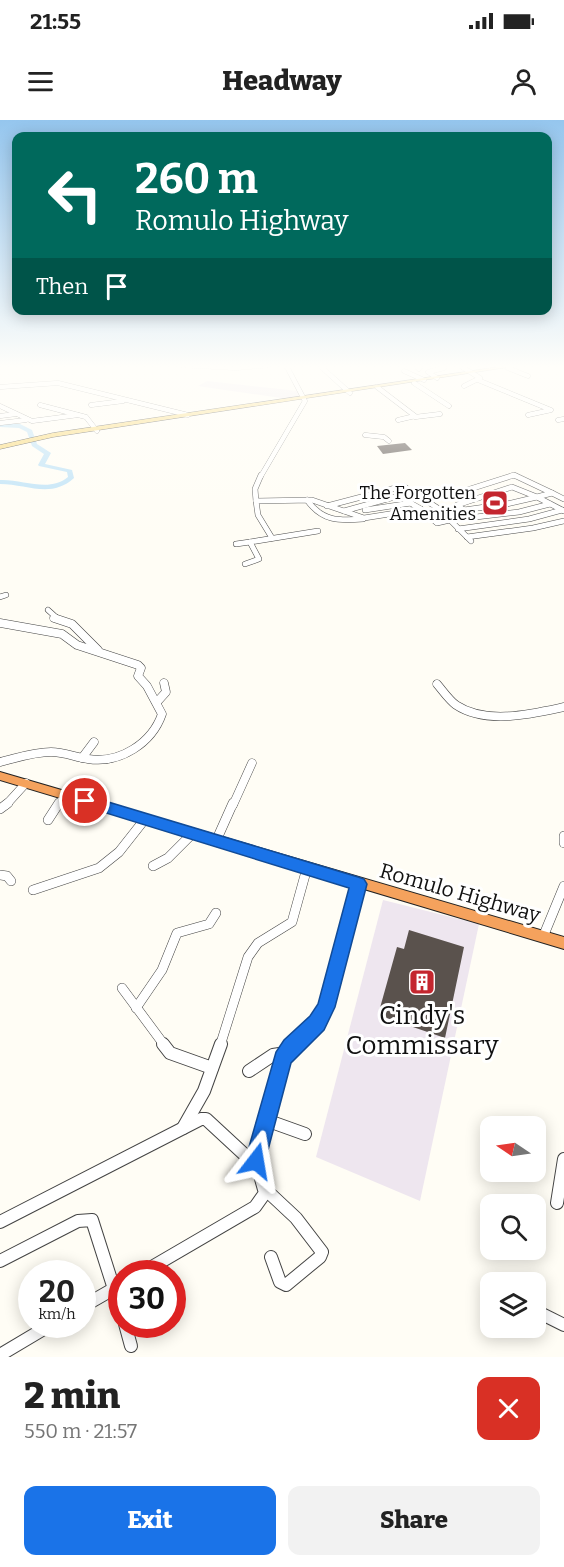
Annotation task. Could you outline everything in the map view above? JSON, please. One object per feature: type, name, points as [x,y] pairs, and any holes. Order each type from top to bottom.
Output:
[{"type":"highway","name":"Romulo Highway","points":[[0,776],[358,884],[564,943]]},
{"type":"main road","points":[[0,447],[143,423]]},
{"type":"street","points":[[91,423],[96,430]]},
{"type":"street","points":[[272,538],[258,515],[255,489],[291,423]]},
{"type":"street","points":[[365,435],[384,437],[389,441]]},
{"type":"street","points":[[464,510],[445,497],[514,475],[564,499]]},
{"type":"street","points":[[323,505],[403,486],[444,512]]},
{"type":"street","points":[[457,505],[514,487],[563,511]]},
{"type":"street","points":[[428,514],[507,504],[552,493]]},
{"type":"street","points":[[256,501],[323,505],[364,518]]},
{"type":"street","points":[[310,503],[316,513],[339,521],[421,510]]},
{"type":"street","points":[[344,512],[411,503],[437,523],[525,511],[550,504]]},
{"type":"street","points":[[458,529],[529,519],[563,511]]},
{"type":"street","points":[[450,520],[469,539],[539,527],[564,520]]},
{"type":"street","points":[[236,544],[318,531]]},
{"type":"street","points":[[245,564],[259,559],[250,542]]},
{"type":"street","points":[[48,610],[54,618],[72,624],[99,652]]},
{"type":"street","points":[[0,623],[62,634],[77,645],[138,664],[141,668],[138,676],[157,702],[162,714],[154,735],[143,745],[122,754],[94,760],[52,751],[0,762]]},
{"type":"street","points":[[157,702],[166,692],[164,682]]},
{"type":"street","points":[[437,684],[456,705],[480,713],[507,716],[564,707]]},
{"type":"street","points":[[82,758],[94,742]]},
{"type":"street","points":[[216,841],[252,763]]},
{"type":"street","points":[[0,809],[8,804],[26,783]]},
{"type":"street","points":[[48,820],[65,795]]},
{"type":"street","points":[[33,890],[99,868],[118,853],[145,819]]},
{"type":"street","points":[[153,866],[168,858],[192,834]]},
{"type":"street","points":[[564,836],[564,843]]},
{"type":"street","points":[[183,1128],[195,1113],[248,957],[258,943],[292,922],[307,868]]},
{"type":"street","points":[[0,875],[7,876],[11,881]]},
{"type":"street","points":[[271,1257],[280,1282],[286,1285],[320,1257],[322,1252],[279,1200],[266,1189],[256,1161],[280,1066],[286,1053],[317,1023],[326,1007],[358,884]]},
{"type":"street","points":[[543,937],[564,886]]},
{"type":"street","points":[[136,1008],[162,970],[177,933],[209,924],[216,913]]},
{"type":"street","points":[[122,988],[170,1053],[212,1068]]},
{"type":"street","points":[[249,1071],[273,1055],[286,1053]]},
{"type":"street","points":[[0,1222],[200,1119],[206,1119],[246,1156],[256,1161]]},
{"type":"street","points":[[266,1120],[305,1134]]},
{"type":"street","points":[[557,1203],[564,1159]]},
{"type":"street","points":[[164,1260],[255,1207],[264,1197],[266,1189]]},
{"type":"street","points":[[0,1262],[78,1221],[87,1219],[92,1220],[108,1260]]},
{"type":"street","points":[[546,1316],[564,1325]]},
{"type":"street","points":[[0,1355],[29,1338]]},
{"type":"street","points":[[129,1338],[131,1346]]},
{"type":"shaded area","points":[[383,900],[479,924],[420,1201],[316,1157]]},
{"type":"building","points":[[405,443],[412,450],[383,454],[377,446]]},
{"type":"building","name":"Cindy's Commissary","points":[[409,930],[464,947],[445,1038],[378,1015],[397,947],[404,949]]},
{"type":"waterway","points":[[0,425],[20,426],[30,431],[34,445],[48,453],[41,465],[70,471],[72,477],[56,487],[0,482]]},
{"type":"place","name":"The Forgotten Amenities","points":[[495,503]]},
{"type":"place","name":"Cindy's Commissary","points":[[422,982]]},
{"type":"route","points":[[85,801],[358,884],[326,1007],[317,1023],[291,1047],[282,1059],[256,1161]]}]
